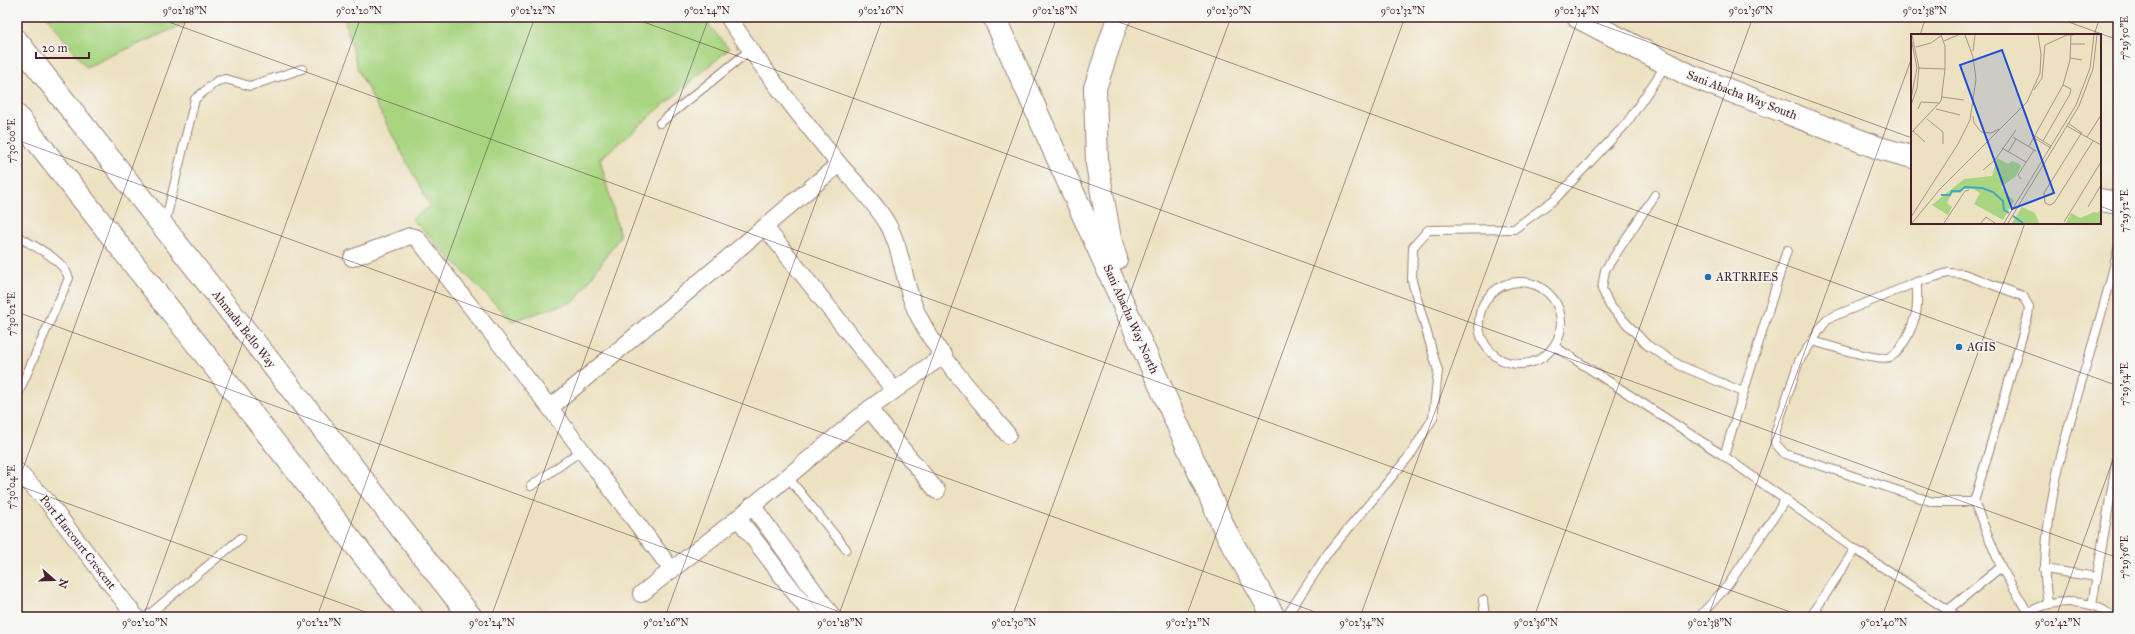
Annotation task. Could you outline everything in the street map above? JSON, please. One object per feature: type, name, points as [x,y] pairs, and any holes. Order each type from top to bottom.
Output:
[{"type":"main road","name":"Sani Abacha Way North","points":[[994,17],[1152,364],[1226,532],[1274,617]]},
{"type":"main road","points":[[1120,17],[1117,21],[1095,88],[1097,164],[1110,239],[1152,364]]},
{"type":"main road","name":"Sani Abacha Way South","points":[[1578,17],[1689,75],[1879,148],[1911,157]]},
{"type":"main road","name":"Ahmadu Bello Way","points":[[17,41],[471,617]]},
{"type":"main road","points":[[17,116],[412,617]]},
{"type":"main road","points":[[2101,200],[2118,203]]},
{"type":"street","points":[[728,17],[750,50],[839,164],[872,201],[887,223],[900,253],[918,316],[944,355],[1008,435]]},
{"type":"street","points":[[550,408],[839,164]]},
{"type":"street","points":[[765,227],[894,390]]},
{"type":"street","points":[[352,258],[410,236],[417,238],[550,408],[672,570]]},
{"type":"street","points":[[641,594],[738,518],[869,409],[944,355]]},
{"type":"street","points":[[869,409],[937,491]]},
{"type":"street","name":"Port Harcourt Crescent","points":[[17,471],[46,500],[136,617]]},
{"type":"street","points":[[752,505],[830,616]]},
{"type":"street","points":[[738,518],[813,617]]},
{"type":"lane","points":[[660,123],[750,50]]},
{"type":"lane","points":[[1286,617],[1328,553],[1411,454],[1433,418],[1438,371],[1412,281],[1413,247],[1428,230],[1514,229],[1549,203],[1626,124],[1666,64]]},
{"type":"lane","points":[[164,227],[195,99],[217,81],[226,79],[250,86],[302,69]]},
{"type":"lane","points":[[1655,195],[1605,270],[1602,289],[1610,306],[1647,344],[1679,365],[1743,392]]},
{"type":"lane","points":[[17,236],[59,263],[66,270],[69,278],[17,396]]},
{"type":"lane","points":[[2048,604],[2044,569],[2050,511],[2067,428],[2109,289],[2118,249]]},
{"type":"lane","points":[[1724,456],[1787,250]]},
{"type":"lane","points":[[1974,502],[1933,502],[1785,454],[1779,449],[1775,443],[1776,430],[1800,361],[1827,320],[1917,282],[1948,274],[1964,274],[2023,296],[2029,308],[1974,502],[2001,567],[2026,615],[2048,604],[2070,602],[2092,605],[2113,617]]},
{"type":"lane","points":[[1520,281],[1532,283],[1544,289],[1553,298],[1559,309],[1562,322],[1560,334],[1554,346],[1544,357],[1531,363],[1517,365],[1503,361],[1491,353],[1483,341],[1479,327],[1480,313],[1486,300],[1496,289],[1507,283],[1520,281]]},
{"type":"lane","points":[[1812,341],[1875,358],[1890,358],[1898,351],[1906,337],[1916,312],[1917,282]]},
{"type":"lane","points":[[1554,346],[1724,456],[1855,549],[1958,617]]},
{"type":"lane","points":[[531,486],[582,450]]},
{"type":"lane","points":[[2092,605],[2118,452]]},
{"type":"lane","points":[[787,476],[846,549]]},
{"type":"lane","points":[[1699,617],[1728,585],[1786,499]]},
{"type":"lane","points":[[146,617],[241,538]]},
{"type":"lane","points":[[1810,617],[1855,549]]},
{"type":"lane","points":[[1948,610],[2001,567]]},
{"type":"lane","points":[[2044,569],[2097,577]]},
{"type":"lane","points":[[1483,600],[1485,617]]},
{"type":"lane","points":[[1816,609],[1821,617]]},
{"type":"green space","points":[[47,17],[200,17],[86,67]]},
{"type":"green space","points":[[344,17],[702,17],[729,49],[600,159],[620,236],[575,301],[512,321],[412,219],[430,206],[358,70]]},
{"type":"place","name":"ARTRRIES","points":[[1708,277]]},
{"type":"place","name":"AGIS","points":[[1959,347]]}]
